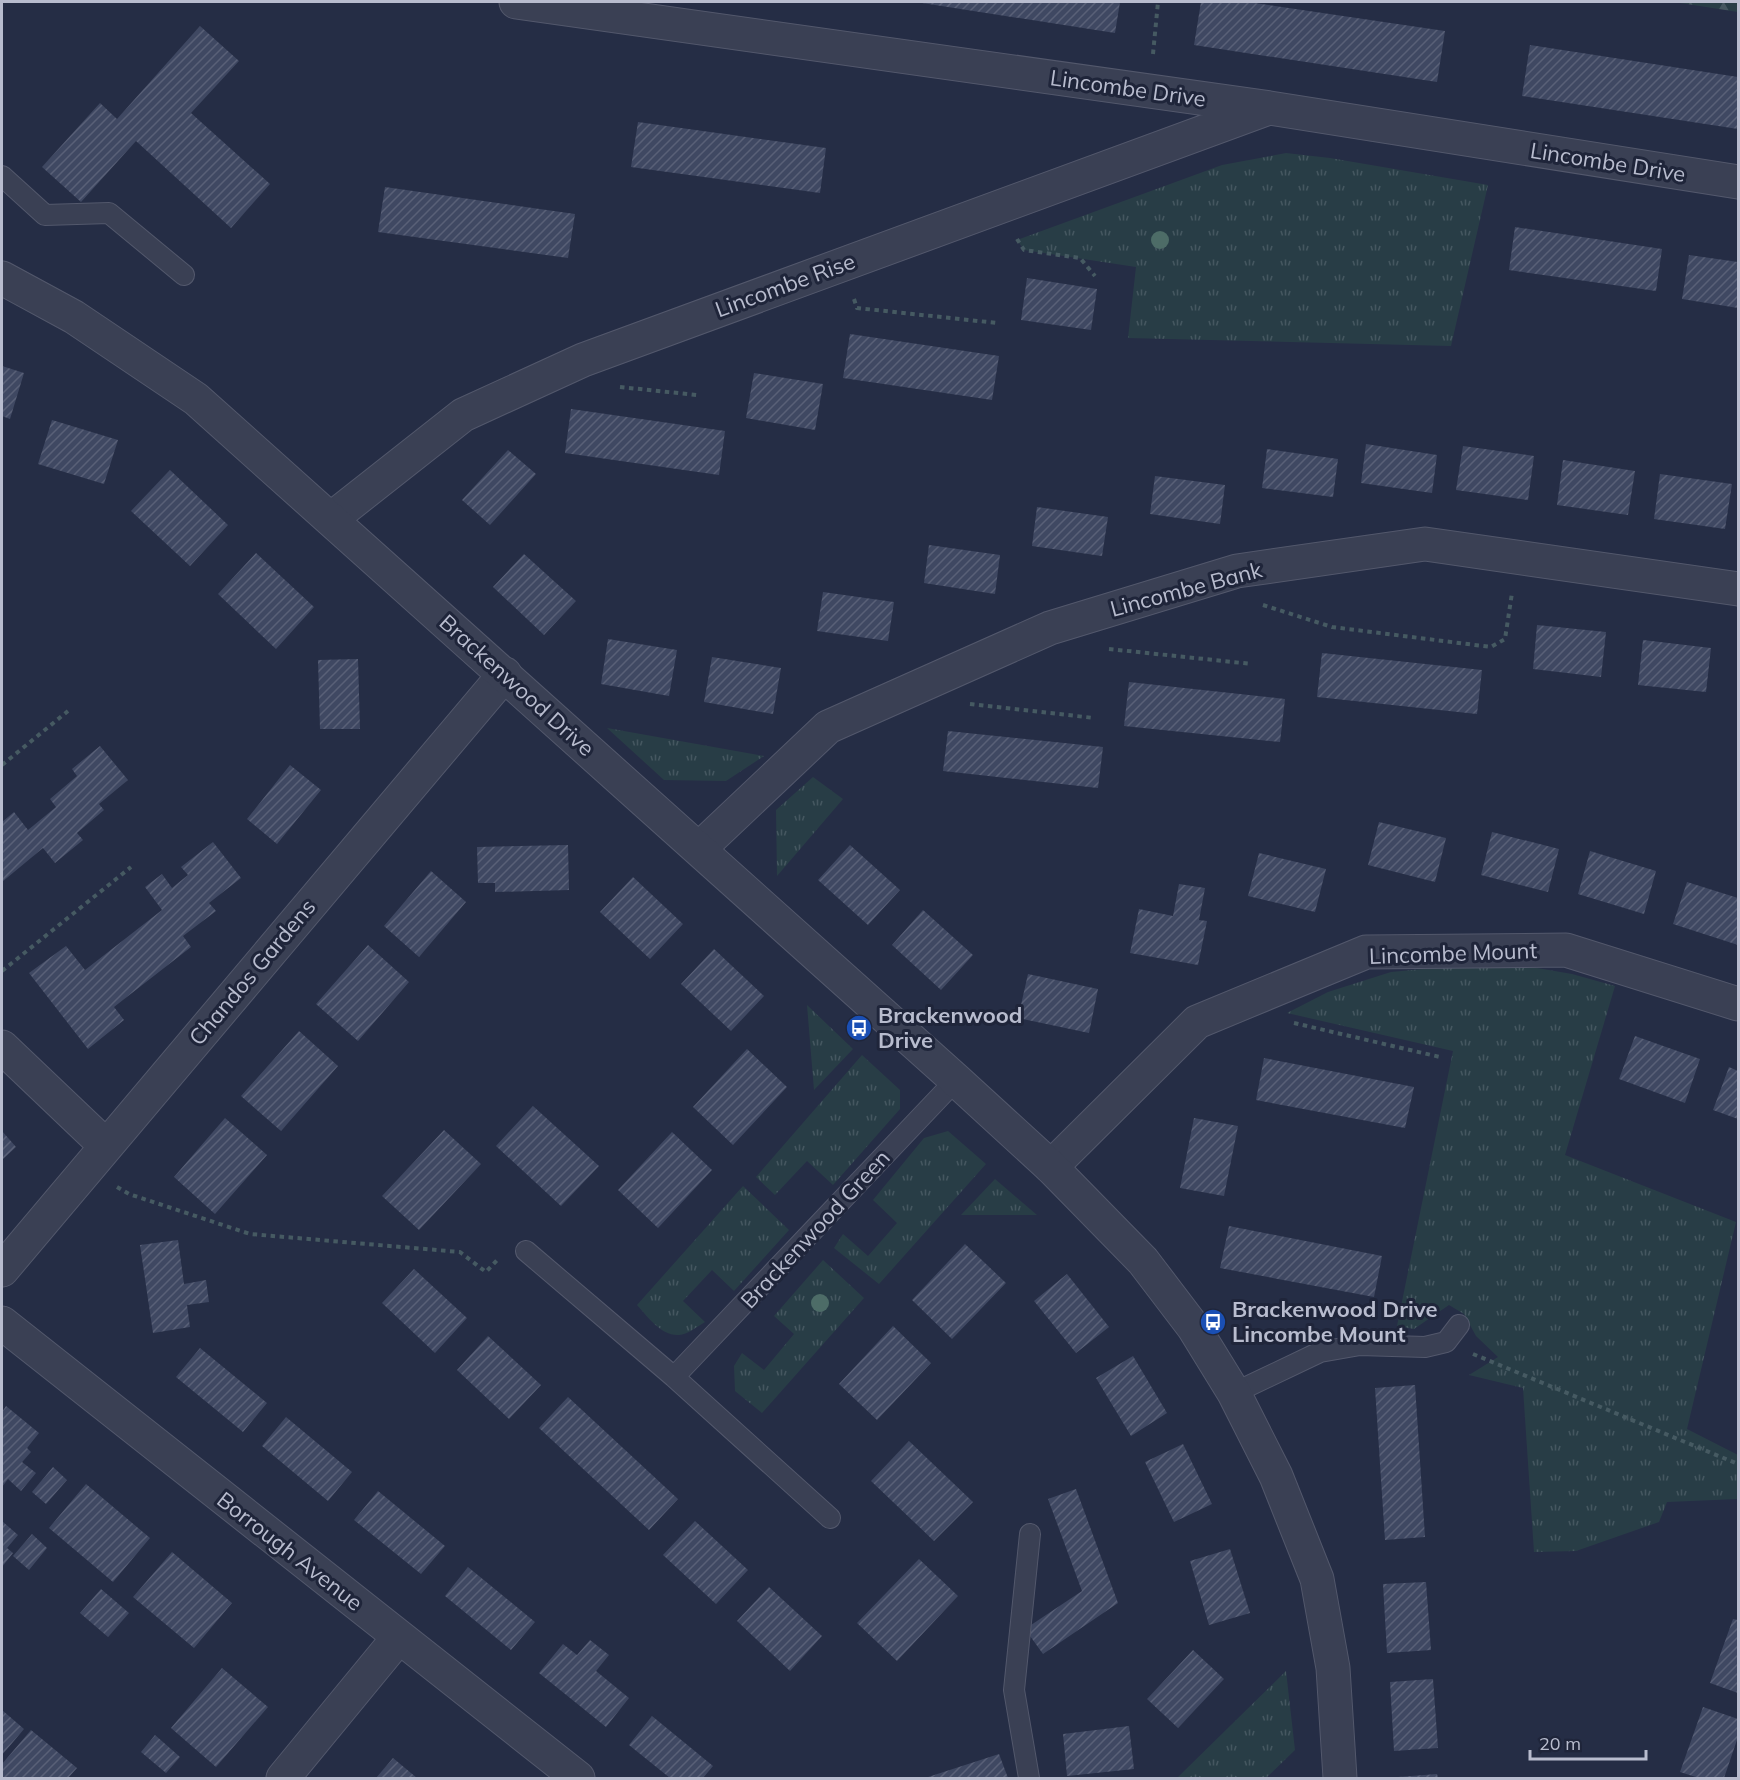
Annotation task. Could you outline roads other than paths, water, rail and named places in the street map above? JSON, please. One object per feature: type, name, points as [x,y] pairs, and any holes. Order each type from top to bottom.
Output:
[{"type":"street","name":"Lincombe Drive","points":[[516,2],[1270,108],[1738,182]]},
{"type":"street","name":"Lincombe Rise","points":[[331,519],[463,415],[583,360],[1270,108]]},
{"type":"street","name":"Brackenwood Drive","points":[[2,278],[74,317],[196,399],[700,848],[956,1080],[1051,1167],[1143,1261],[1194,1328],[1234,1393],[1276,1476],[1317,1579],[1333,1668],[1340,1779]]},
{"type":"street","name":"Lincombe Bank","points":[[700,848],[828,726],[1050,628],[1237,571],[1425,544],[1738,589]]},
{"type":"street","name":"Chandos Gardens","points":[[2,1270],[105,1145],[505,674]]},
{"type":"street","name":"Lincombe Mount","points":[[1051,1167],[1197,1022],[1366,952],[1566,950],[1738,1004]]},
{"type":"street","points":[[2,1047],[105,1145]]},
{"type":"street","name":"Borrough Avenue","points":[[2,1323],[578,1779]]},
{"type":"street","points":[[283,1779],[399,1638]]},
{"type":"lane","points":[[2,176],[45,215],[109,213],[184,275]]},
{"type":"lane","name":"Brackenwood Green","points":[[674,1377],[956,1080]]},
{"type":"lane","points":[[526,1251],[674,1377],[830,1518]]},
{"type":"lane","points":[[1234,1393],[1320,1352],[1360,1345],[1425,1347],[1446,1342],[1459,1325]]},
{"type":"lane","points":[[1029,1779],[1014,1690],[1030,1534]]},
{"type":"place","name":"Brackenwood Drive","points":[[859,1028]]},
{"type":"place","name":"Brackenwood Drive Lincombe Mount","points":[[1213,1322]]}]
